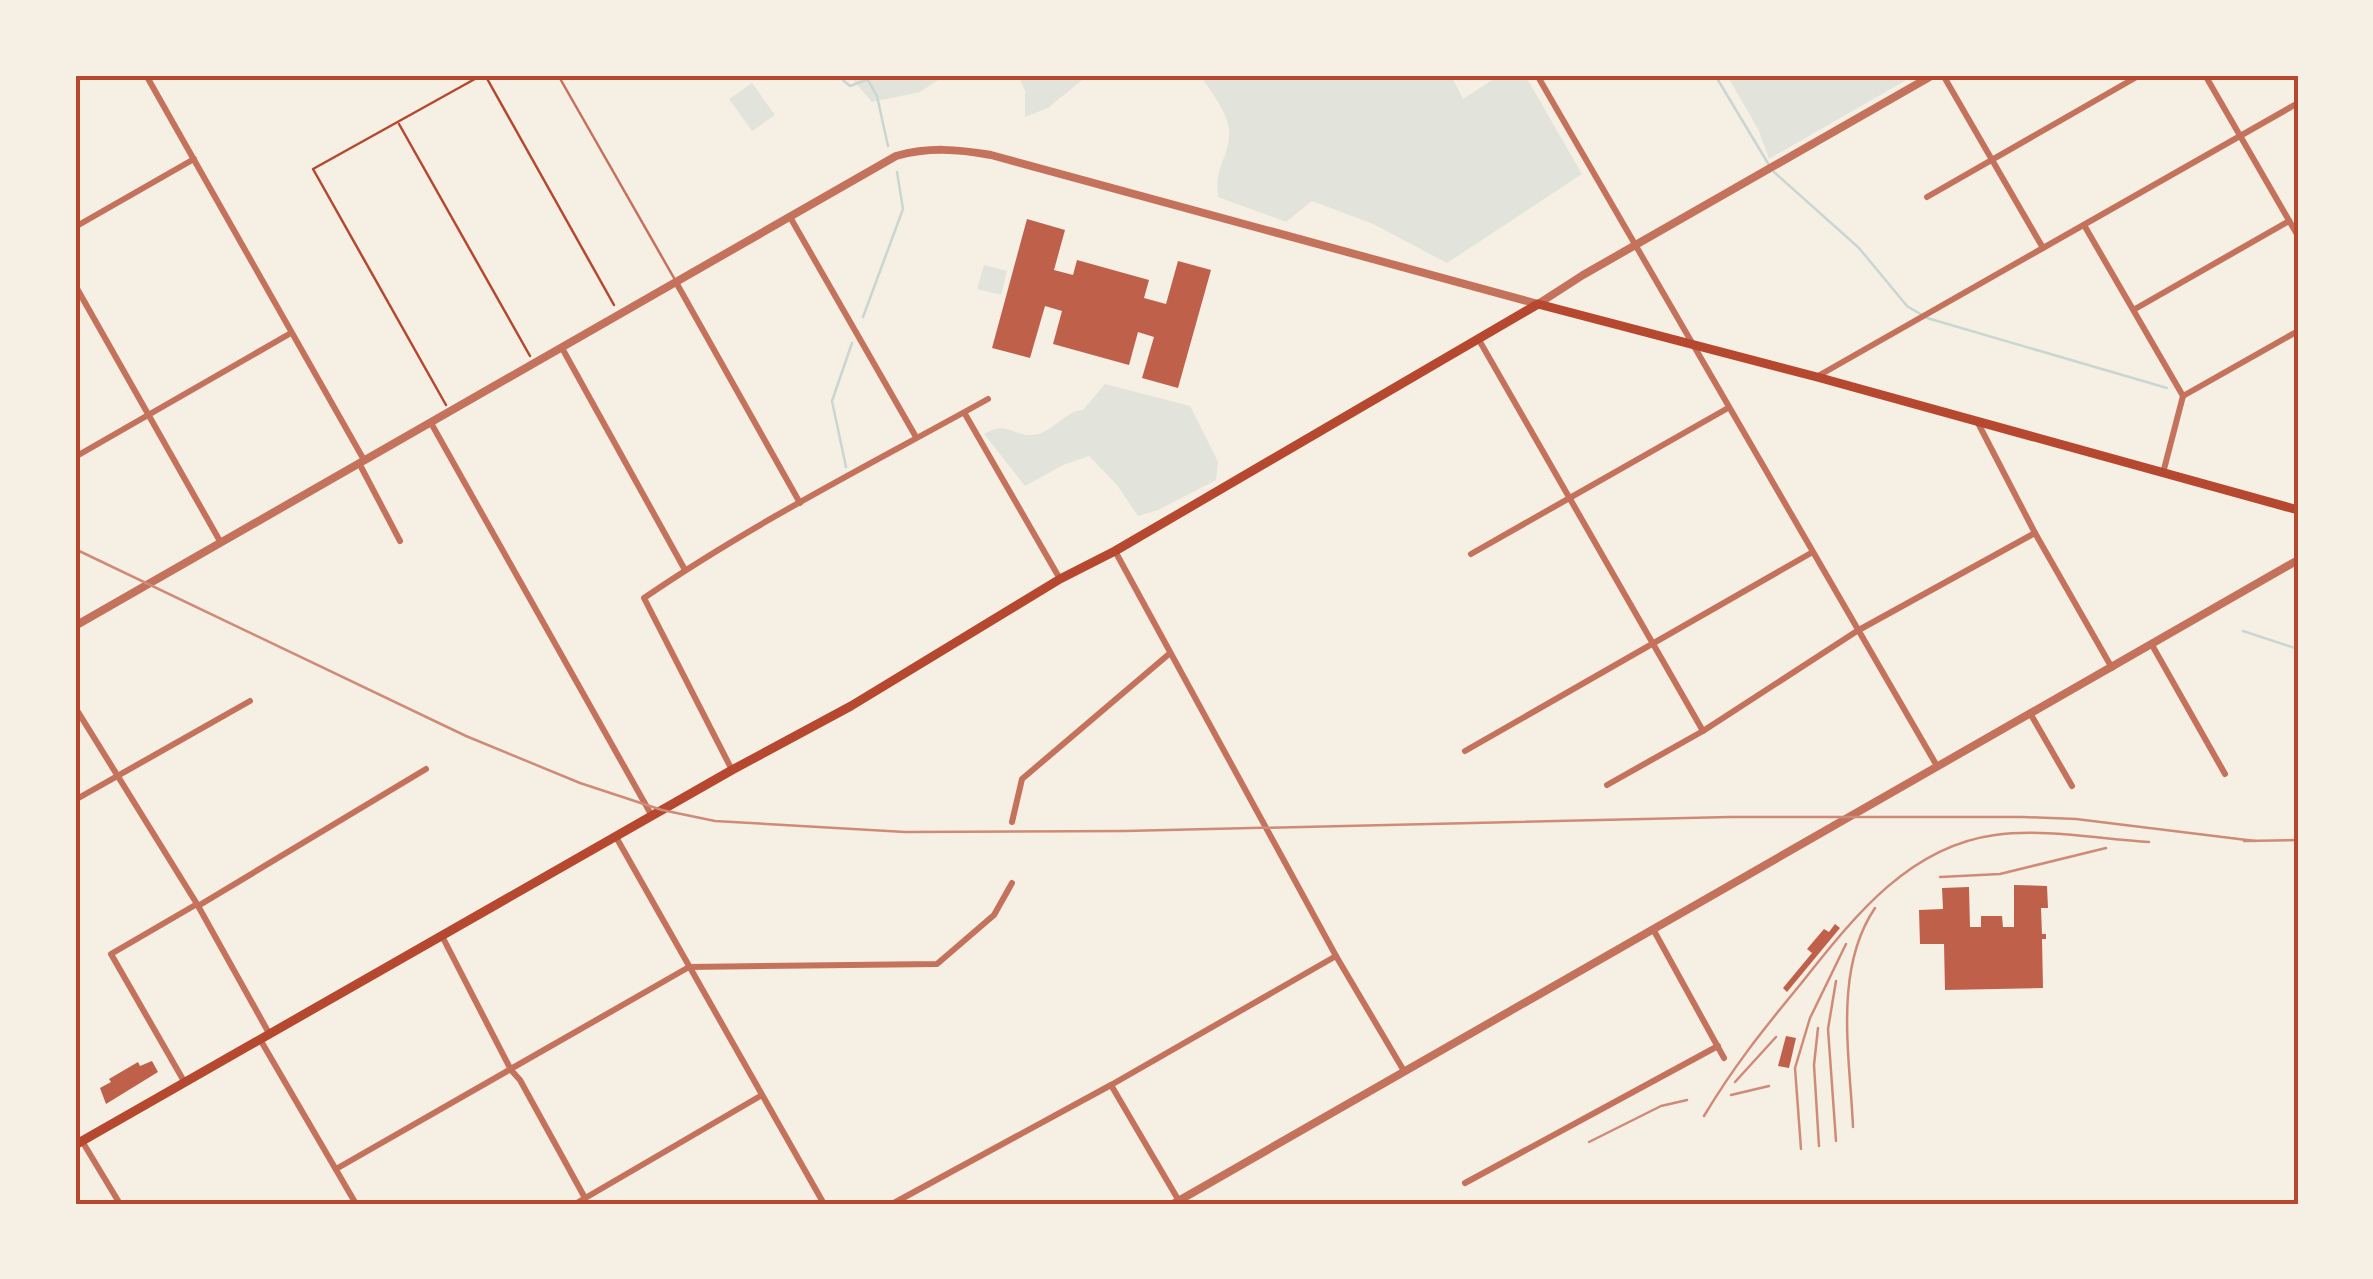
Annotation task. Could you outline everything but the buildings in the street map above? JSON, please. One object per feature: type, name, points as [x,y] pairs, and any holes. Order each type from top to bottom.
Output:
[{"type":"main road","points":[[79,1143],[851,706],[1060,580],[1538,304],[2297,511]]},
{"type":"street","points":[[146,75],[291,333],[400,541]]},
{"type":"street","points":[[1537,75],[1937,766]]},
{"type":"street","points":[[75,626],[896,156],[952,149],[991,155],[1538,304],[1932,75]]},
{"type":"street","points":[[1944,75],[2043,248]]},
{"type":"street","points":[[1926,196],[2140,75]]},
{"type":"street","points":[[2205,75],[2298,236]]},
{"type":"street","points":[[1817,377],[2298,102]]},
{"type":"street","points":[[75,228],[194,160]]},
{"type":"street","points":[[2134,308],[2298,208]]},
{"type":"street","points":[[790,217],[917,438]]},
{"type":"street","points":[[2084,224],[2183,396],[2163,473]]},
{"type":"street","points":[[677,284],[800,503]]},
{"type":"street","points":[[75,285],[221,544]]},
{"type":"street","points":[[2183,396],[2298,331]]},
{"type":"street","points":[[75,457],[291,333]]},
{"type":"street","points":[[1479,340],[1702,731]]},
{"type":"street","points":[[562,348],[685,570]]},
{"type":"street","points":[[732,770],[644,598],[800,503],[988,399]]},
{"type":"street","points":[[1471,554],[1728,408]]},
{"type":"street","points":[[965,414],[1060,580]]},
{"type":"street","points":[[430,423],[652,816]]},
{"type":"street","points":[[1978,424],[2112,668]]},
{"type":"street","points":[[1607,784],[1702,731],[1857,631],[2035,533]]},
{"type":"street","points":[[1114,551],[1336,956],[1404,1071]]},
{"type":"street","points":[[1465,751],[1811,552]]},
{"type":"street","points":[[1111,1085],[1176,1202],[2298,560]]},
{"type":"street","points":[[2152,645],[2225,774]]},
{"type":"street","points":[[1012,822],[1022,779],[1170,654]]},
{"type":"street","points":[[75,800],[250,701]]},
{"type":"street","points":[[75,706],[197,905],[356,1204]]},
{"type":"street","points":[[2030,713],[2072,786]]},
{"type":"street","points":[[186,1083],[111,954],[426,769]]},
{"type":"street","points":[[616,837],[824,1204]]},
{"type":"street","points":[[336,1169],[689,968],[937,964],[994,915],[1012,883]]},
{"type":"street","points":[[1653,929],[1724,1058]]},
{"type":"street","points":[[442,936],[510,1070],[520,1080],[585,1198]]},
{"type":"street","points":[[892,1204],[1336,956]]},
{"type":"street","points":[[1466,1183],[1718,1046]]},
{"type":"street","points":[[575,1204],[762,1095]]},
{"type":"street","points":[[79,1143],[120,1204]]},
{"type":"lane","points":[[558,75],[677,284]]},
{"type":"path","points":[[450,410],[313,169],[484,75],[620,316]]},
{"type":"path","points":[[398,122],[533,362]]},
{"type":"shaded area","points":[[849,75],[946,75],[920,92],[872,102]]},
{"type":"shaded area","points":[[1018,75],[1088,75],[1048,108],[1025,117],[1025,91]]},
{"type":"shaded area","points":[[1200,75],[1451,75],[1463,99],[1500,75],[1525,75],[1582,174],[1447,263],[1373,224],[1312,201],[1286,222],[1218,197],[1228,126],[1219,103]]},
{"type":"shaded area","points":[[1727,75],[1915,75],[1769,159],[1759,131]]},
{"type":"shaded area","points":[[752,83],[775,115],[752,131],[729,99]]},
{"type":"shaded area","points":[[984,265],[1007,271],[1001,295],[977,289]]},
{"type":"shaded area","points":[[1105,384],[1190,406],[1218,462],[1216,480],[1138,516],[1117,485],[1089,456],[1025,486],[984,434],[998,428],[1025,435],[1039,434],[1083,410]]},
{"type":"waterway","points":[[837,75],[850,86],[879,75]]},
{"type":"waterway","points":[[1715,75],[1769,165]]},
{"type":"waterway","points":[[868,80],[877,96],[888,146]]},
{"type":"waterway","points":[[863,317],[903,209],[897,172]]},
{"type":"waterway","points":[[1774,172],[1859,248],[1907,306],[1927,318],[2167,388]]},
{"type":"waterway","points":[[846,467],[832,401],[852,343]]},
{"type":"waterway","points":[[2243,631],[2298,649]]},
{"type":"railway","points":[[75,549],[466,736],[580,783],[662,810],[715,821],[905,832],[1730,817],[2023,817],[2076,819],[2255,841]]},
{"type":"railway","points":[[1704,1116],[1749,1049],[1839,937],[1908,871],[1963,842],[1995,835],[2051,833],[2149,842]]},
{"type":"railway","points":[[2244,841],[2298,840]]},
{"type":"railway","points":[[1940,877],[2000,874],[2106,848]]},
{"type":"railway","points":[[1853,1127],[1849,986],[1853,958],[1875,908]]},
{"type":"railway","points":[[1801,1149],[1795,1068],[1810,1018],[1846,944]]},
{"type":"railway","points":[[1836,981],[1828,1029],[1836,1141]]},
{"type":"railway","points":[[1818,1028],[1814,1065],[1819,1146]]},
{"type":"railway","points":[[1735,1082],[1776,1037]]},
{"type":"railway","points":[[1731,1095],[1769,1086]]},
{"type":"railway","points":[[1589,1142],[1661,1106],[1687,1100]]}]
